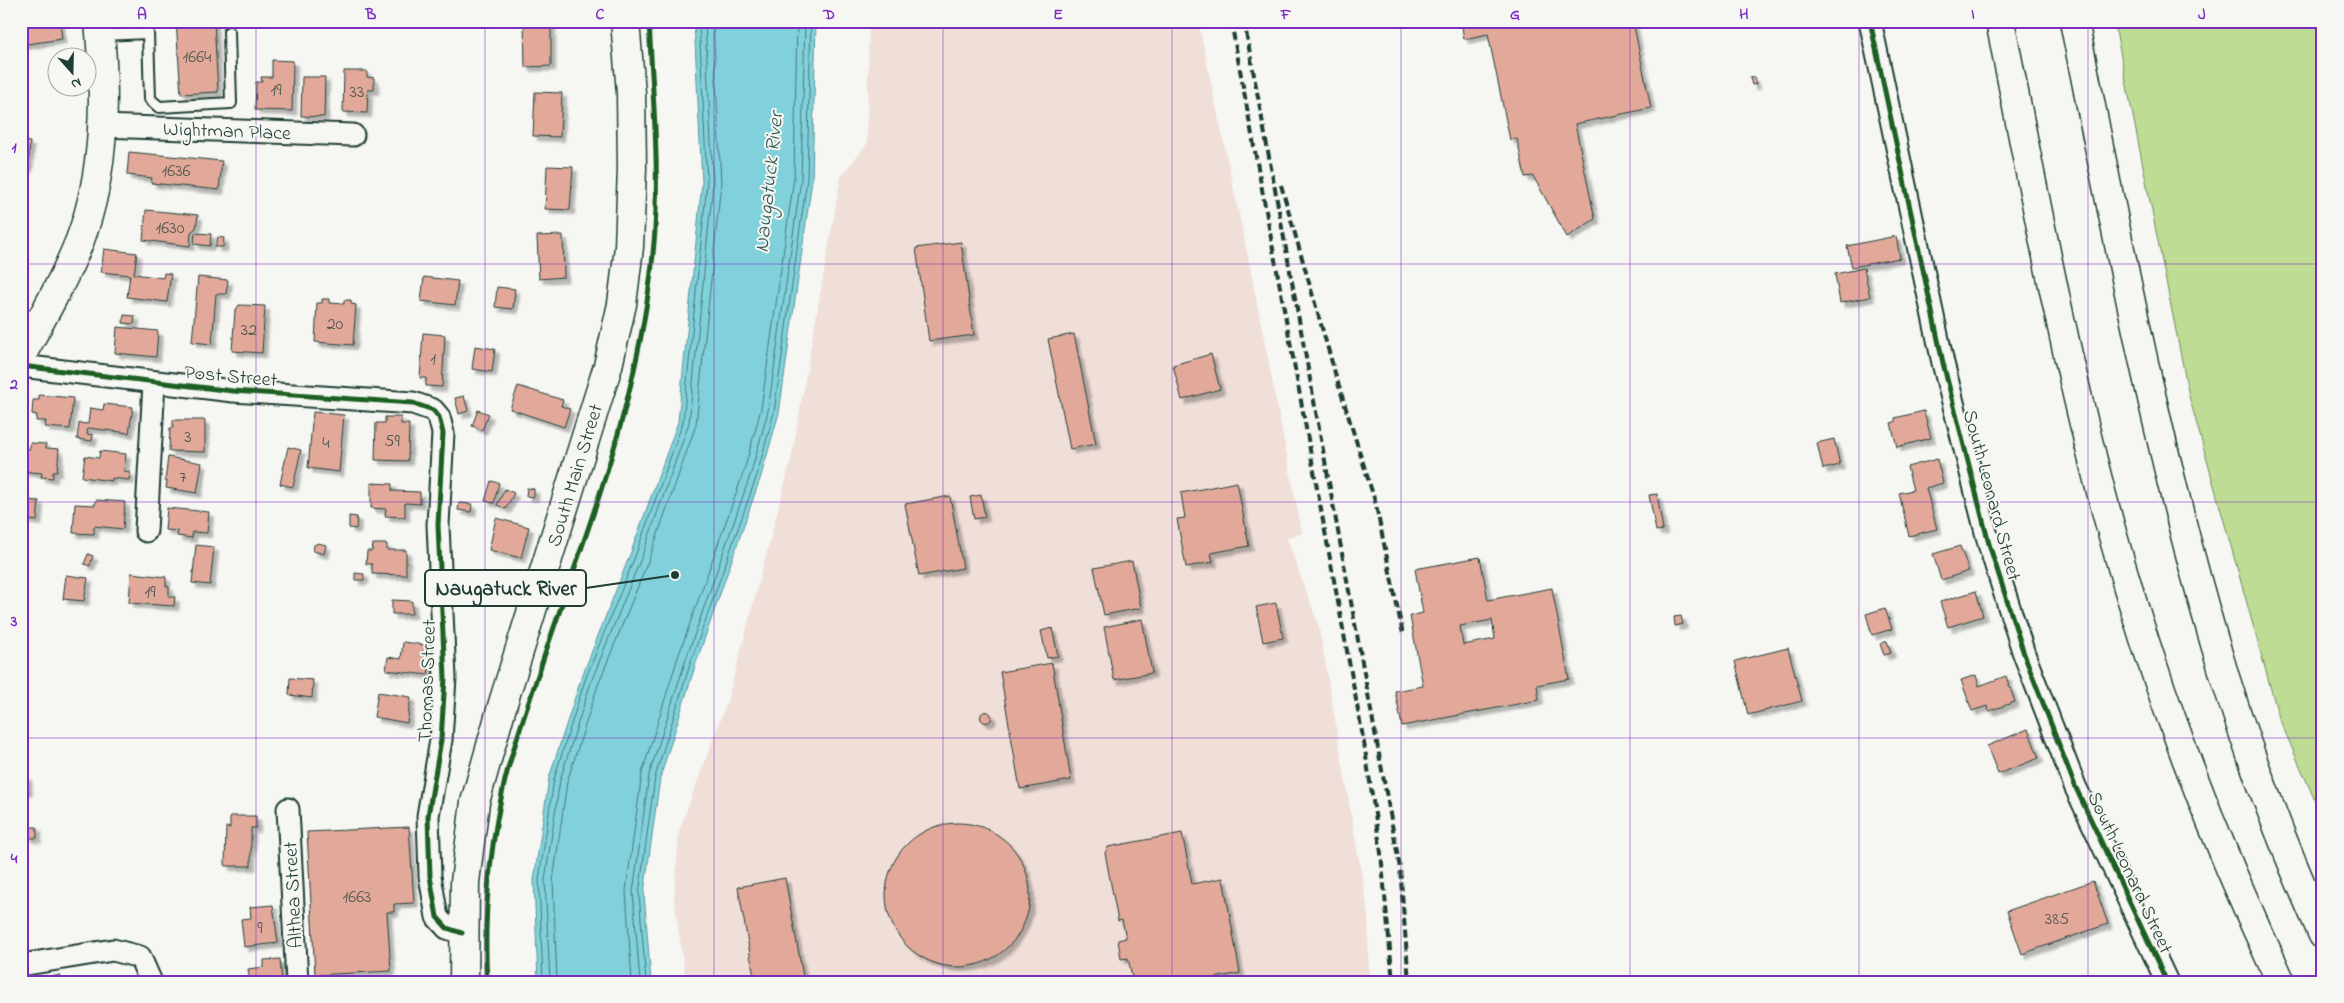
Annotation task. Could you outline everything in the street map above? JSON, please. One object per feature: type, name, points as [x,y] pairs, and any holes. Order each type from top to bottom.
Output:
[{"type":"main road","name":"South Main Street","points":[[464,982],[462,933],[467,856],[482,777],[608,366],[622,304],[629,247],[632,168],[630,94],[625,21]]},
{"type":"main road","points":[[2000,21],[2073,374],[2111,527],[2128,586],[2152,665],[2202,800],[2231,872],[2280,982]]},
{"type":"main road","points":[[2074,21],[2144,362],[2215,646],[2261,781],[2323,935]]},
{"type":"main road","points":[[21,356],[31,316],[70,263],[85,224],[97,177],[102,126],[100,28]]},
{"type":"street","name":"South Leonard Street","points":[[1870,21],[1942,363],[1989,544],[2024,654],[2072,778],[2166,982]]},
{"type":"street","name":"Wightman Place","points":[[102,126],[158,117],[353,135]]},
{"type":"street","name":"Post Street","points":[[21,366],[240,392],[413,403],[427,406],[437,414]]},
{"type":"street","points":[[146,531],[154,382]]},
{"type":"street","name":"Thomas Street","points":[[437,414],[443,432],[438,525],[446,678],[441,740],[428,816],[428,857],[433,904],[437,917],[447,928],[462,933]]},
{"type":"street","name":"Althea Street","points":[[288,809],[297,982]]},
{"type":"street","points":[[21,965],[113,950],[140,958],[151,982]]},
{"type":"lane","points":[[100,28],[148,33],[150,99],[158,117],[231,104],[229,32]]},
{"type":"shaded area","points":[[869,21],[1198,21],[1247,252],[1302,533],[1287,538],[1319,627],[1368,912],[1369,982],[686,982],[674,899],[679,831],[728,699],[791,460],[841,176],[867,144]]},
{"type":"green space","points":[[2114,21],[2323,21],[2323,819],[2279,718],[2189,396]]},
{"type":"water","points":[[694,21],[816,21],[812,180],[779,413],[761,476],[696,663],[660,778],[644,893],[651,982],[538,982],[534,880],[549,778],[581,679],[631,552],[678,422],[702,182]]},
{"type":"building","points":[[21,21],[62,21],[60,22],[62,39],[21,45]]},
{"type":"building","points":[[176,21],[214,21],[218,92],[181,94]]},
{"type":"building","points":[[1461,21],[1633,21],[1651,108],[1575,124],[1595,219],[1567,237],[1533,176],[1525,177],[1517,139],[1510,140],[1488,34],[1464,39]]},
{"type":"building","points":[[524,23],[551,23],[551,66],[525,67]]},
{"type":"building","points":[[272,60],[293,61],[292,111],[255,110],[256,82],[262,82],[261,77],[272,77]]},
{"type":"building","points":[[344,71],[367,71],[367,77],[374,78],[374,90],[368,90],[367,113],[343,112]]},
{"type":"building","points":[[302,77],[325,77],[324,117],[301,116]]},
{"type":"building","points":[[1754,77],[1756,84],[1752,85],[1750,78]]},
{"type":"building","points":[[535,92],[562,93],[560,137],[533,136]]},
{"type":"building","points":[[21,141],[30,142],[28,168],[21,168]]},
{"type":"building","points":[[129,152],[222,161],[219,190],[151,183],[152,178],[127,175]]},
{"type":"building","points":[[547,166],[573,167],[570,210],[545,209]]},
{"type":"building","points":[[146,210],[198,215],[196,228],[191,232],[190,246],[143,240]]},
{"type":"building","points":[[195,233],[211,234],[210,246],[194,244]]},
{"type":"building","points":[[563,235],[564,277],[539,279],[537,236]]},
{"type":"building","points":[[1896,236],[1900,258],[1852,267],[1847,246]]},
{"type":"building","points":[[218,237],[224,238],[223,247],[215,247]]},
{"type":"building","points":[[961,242],[974,335],[929,341],[916,248]]},
{"type":"building","points":[[104,249],[137,253],[134,274],[163,278],[164,273],[171,274],[167,302],[127,297],[130,275],[101,272]]},
{"type":"building","points":[[1864,268],[1870,297],[1840,303],[1835,274]]},
{"type":"building","points":[[198,277],[228,280],[226,294],[216,294],[212,344],[192,342]]},
{"type":"building","points":[[424,277],[458,281],[455,305],[421,301]]},
{"type":"building","points":[[497,287],[515,289],[513,309],[495,307]]},
{"type":"building","points":[[322,299],[329,299],[329,303],[344,304],[344,300],[351,300],[351,304],[356,305],[353,345],[315,342],[317,303],[322,303]]},
{"type":"building","points":[[239,305],[265,306],[262,353],[232,351],[235,311]]},
{"type":"building","points":[[124,315],[135,316],[134,324],[123,323]]},
{"type":"building","points":[[117,327],[158,331],[156,357],[115,353]]},
{"type":"building","points":[[423,333],[445,335],[442,387],[426,386],[426,378],[420,378]]},
{"type":"building","points":[[1074,334],[1096,444],[1070,449],[1048,339]]},
{"type":"building","points":[[475,346],[495,349],[492,372],[472,369]]},
{"type":"building","points":[[1211,354],[1220,389],[1182,400],[1173,365]]},
{"type":"building","points":[[518,386],[563,400],[561,406],[570,409],[564,427],[510,409]]},
{"type":"building","points":[[39,395],[73,398],[70,429],[45,427],[46,421],[36,421],[37,415],[32,414],[33,400],[39,400]]},
{"type":"building","points":[[464,396],[468,411],[459,414],[455,398]]},
{"type":"building","points":[[104,404],[133,407],[129,433],[88,428],[87,434],[93,435],[92,441],[77,439],[79,423],[88,424],[90,408],[103,410]]},
{"type":"building","points":[[478,410],[489,414],[482,430],[472,426]]},
{"type":"building","points":[[1924,411],[1931,438],[1897,447],[1891,423],[1895,422],[1895,418]]},
{"type":"building","points":[[313,412],[344,415],[339,472],[308,468]]},
{"type":"building","points":[[385,417],[401,417],[401,424],[409,424],[408,461],[375,460],[376,423],[385,423]]},
{"type":"building","points":[[173,420],[205,420],[205,452],[169,451],[170,428],[173,428]]},
{"type":"building","points":[[1834,439],[1840,465],[1823,469],[1817,443]]},
{"type":"building","points":[[30,443],[46,444],[46,448],[59,449],[57,472],[53,472],[53,478],[41,477],[42,473],[21,471],[21,448],[30,449]]},
{"type":"building","points":[[288,447],[301,450],[293,487],[280,484]]},
{"type":"building","points":[[100,451],[126,454],[124,471],[130,472],[129,480],[112,478],[112,481],[82,477],[85,456],[99,458]]},
{"type":"building","points":[[168,457],[202,463],[197,493],[166,488]]},
{"type":"building","points":[[1937,459],[1943,483],[1926,488],[1937,529],[1909,536],[1899,493],[1913,490],[1907,467]]},
{"type":"building","points":[[491,481],[499,483],[494,503],[485,501]]},
{"type":"building","points":[[1237,482],[1249,546],[1211,553],[1213,562],[1186,567],[1177,519],[1185,518],[1181,493]]},
{"type":"building","points":[[371,483],[392,484],[392,491],[420,492],[420,504],[405,503],[405,517],[385,516],[386,509],[371,508]]},
{"type":"building","points":[[527,488],[534,489],[534,497],[526,496]]},
{"type":"building","points":[[505,489],[514,493],[506,509],[497,505]]},
{"type":"building","points":[[21,493],[25,493],[24,500],[39,501],[37,521],[21,519]]},
{"type":"building","points":[[1657,494],[1663,530],[1656,531],[1649,495]]},
{"type":"building","points":[[981,495],[985,517],[974,519],[970,497]]},
{"type":"building","points":[[950,496],[963,568],[919,576],[905,504]]},
{"type":"building","points":[[96,500],[125,502],[123,529],[94,526],[94,534],[73,533],[75,504],[95,505]]},
{"type":"building","points":[[459,503],[472,504],[471,512],[458,510]]},
{"type":"building","points":[[167,508],[209,512],[207,533],[192,532],[192,538],[177,536],[178,531],[165,530]]},
{"type":"building","points":[[349,516],[357,517],[356,529],[349,528]]},
{"type":"building","points":[[496,518],[529,527],[521,558],[489,550]]},
{"type":"building","points":[[318,543],[326,545],[324,554],[313,551],[314,545]]},
{"type":"building","points":[[373,544],[387,544],[387,550],[406,550],[406,575],[372,574],[372,564],[366,564],[367,551],[372,551]]},
{"type":"building","points":[[196,545],[214,547],[210,585],[192,583]]},
{"type":"building","points":[[1960,546],[1969,571],[1941,580],[1933,554]]},
{"type":"building","points":[[88,554],[93,556],[90,566],[84,564]]},
{"type":"building","points":[[1480,557],[1488,600],[1552,588],[1569,679],[1537,685],[1539,700],[1402,726],[1395,691],[1423,686],[1410,616],[1423,613],[1415,569]],"holes":[[[1492,620],[1495,639],[1463,645],[1460,626]]]},
{"type":"building","points":[[1132,561],[1141,608],[1104,615],[1094,568]]},
{"type":"building","points":[[131,573],[166,577],[169,597],[175,597],[174,606],[129,603]]},
{"type":"building","points":[[355,573],[364,574],[364,580],[355,580]]},
{"type":"building","points":[[66,575],[88,578],[84,601],[63,599]]},
{"type":"building","points":[[1976,591],[1983,616],[1948,627],[1940,602]]},
{"type":"building","points":[[392,600],[412,601],[412,614],[392,614]]},
{"type":"building","points":[[1276,603],[1283,638],[1263,642],[1256,607]]},
{"type":"building","points":[[1885,608],[1892,629],[1872,635],[1866,614]]},
{"type":"building","points":[[1681,616],[1683,624],[1675,626],[1674,617]]},
{"type":"building","points":[[1142,619],[1152,673],[1114,680],[1104,627]]},
{"type":"building","points":[[1052,628],[1058,656],[1047,658],[1041,631]]},
{"type":"building","points":[[1887,641],[1891,653],[1884,655],[1880,644]]},
{"type":"building","points":[[403,642],[432,646],[428,675],[386,670],[388,657],[401,659]]},
{"type":"building","points":[[1788,648],[1802,701],[1748,715],[1735,661]]},
{"type":"building","points":[[1052,663],[1071,780],[1020,789],[1000,672]]},
{"type":"building","points":[[1976,675],[1979,686],[2006,676],[2015,702],[1989,711],[1987,706],[1972,711],[1961,680]]},
{"type":"building","points":[[290,678],[313,680],[312,698],[289,695]]},
{"type":"building","points":[[378,692],[411,697],[407,723],[374,717]]},
{"type":"building","points":[[986,711],[992,717],[986,723],[980,717]]},
{"type":"building","points":[[2028,729],[2039,758],[1998,774],[1987,746]]},
{"type":"building","points":[[27,776],[28,791],[21,792],[21,777]]},
{"type":"building","points":[[230,816],[256,816],[256,828],[251,828],[251,866],[225,866],[226,827],[230,828]]},
{"type":"building","points":[[958,823],[986,828],[1009,844],[1025,867],[1030,895],[1025,923],[1009,946],[986,962],[958,967],[930,962],[907,946],[891,923],[886,895],[891,867],[907,844],[930,828]]},
{"type":"building","points":[[27,827],[37,827],[37,838],[28,838]]},
{"type":"building","points":[[409,827],[414,903],[394,904],[394,912],[387,912],[391,971],[315,975],[307,832]]},
{"type":"building","points":[[1182,833],[1192,884],[1223,878],[1240,973],[1209,979],[1210,982],[1133,982],[1128,958],[1121,959],[1118,940],[1126,938],[1122,920],[1118,921],[1105,853],[1108,847]]},
{"type":"building","points":[[785,878],[804,982],[755,982],[738,887]]},
{"type":"building","points":[[2093,881],[2108,924],[2022,954],[2007,911]]},
{"type":"building","points":[[273,905],[278,943],[244,947],[241,919],[251,918],[250,907]]},
{"type":"building","points":[[280,959],[282,982],[250,982],[248,969],[264,967],[264,960]]},
{"type":"building","points":[[60,975],[61,982],[25,982]]},
{"type":"railway","points":[[1231,21],[1364,743],[1381,853],[1393,982]]},
{"type":"railway","points":[[1244,21],[1400,868],[1409,982]]},
{"type":"railway","points":[[1281,185],[1337,380],[1375,501],[1403,634]]},
{"type":"cycle path","points":[[487,982],[486,931],[489,881],[495,830],[505,780],[512,753],[607,472],[626,404],[642,332],[653,258],[656,209],[655,138],[649,21]]},
{"type":"cycle path","points":[[1870,21],[1943,363],[1989,544],[2024,654],[2075,786],[2167,982]]},
{"type":"cycle path","points":[[21,366],[233,391],[413,403],[433,410],[439,417],[443,433],[438,525],[445,678],[441,740],[428,816],[430,876],[437,917],[447,928],[462,933]]},
{"type":"place","name":"Naugatuck River","points":[[675,575]]}]
